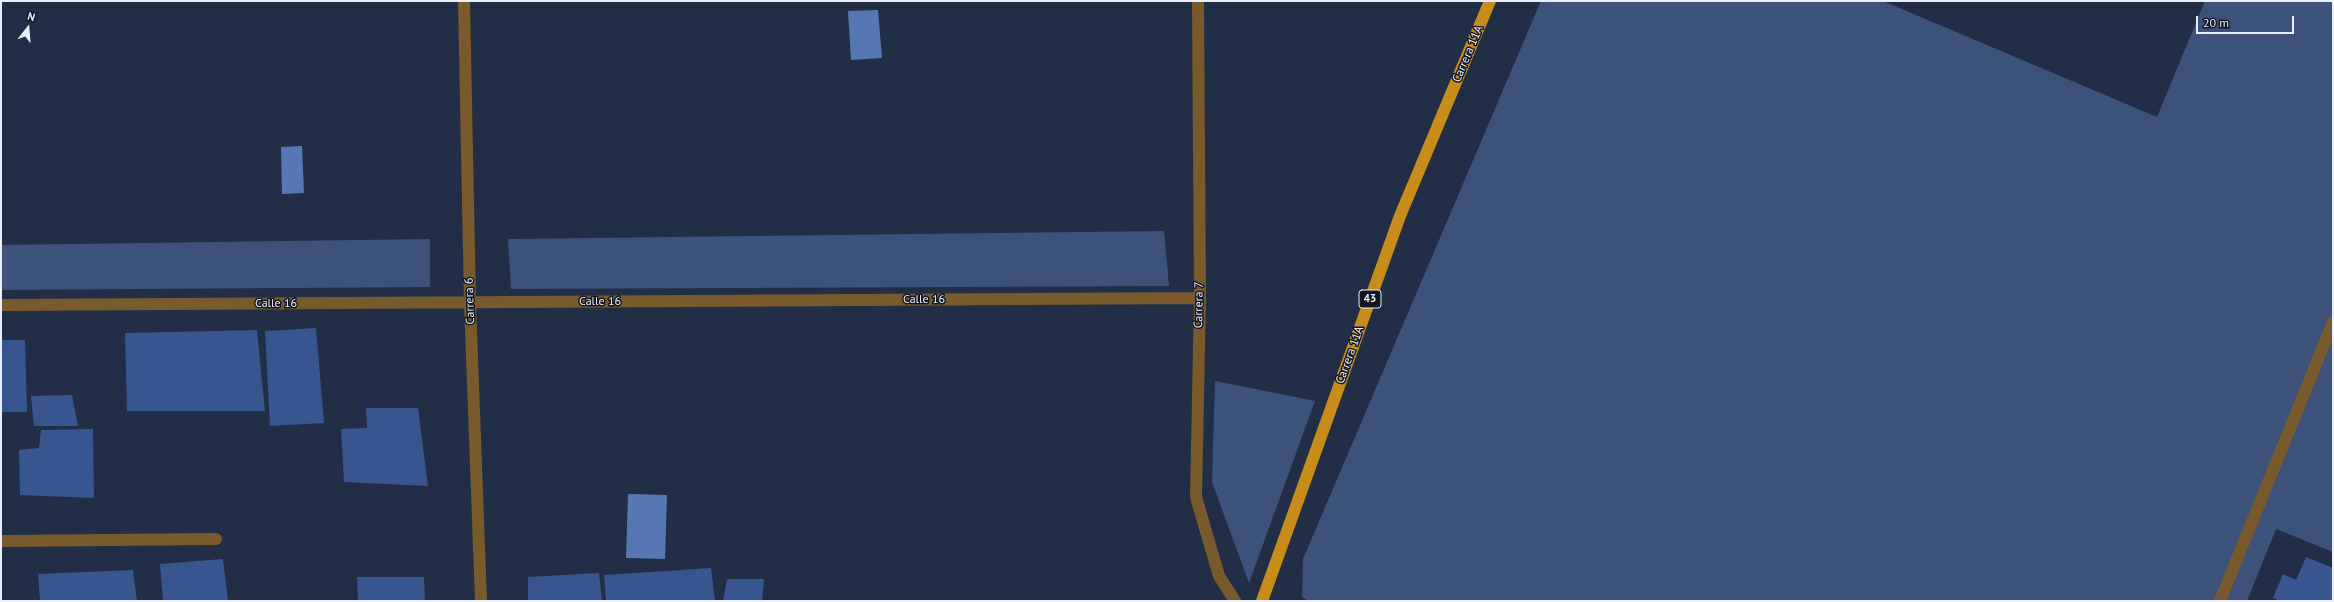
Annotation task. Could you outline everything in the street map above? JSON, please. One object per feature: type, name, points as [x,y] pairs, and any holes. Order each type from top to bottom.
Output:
[{"type":"highway","name":"Carrera 11A","points":[[1262,601],[1400,216],[1490,1]]},
{"type":"street","name":"Carrera 6","points":[[464,1],[470,303],[481,601]]},
{"type":"street","name":"Carrera 7","points":[[1198,1],[1200,298],[1196,497],[1219,576],[1234,601]]},
{"type":"street","name":"Calle 16","points":[[1,305],[1200,298]]},
{"type":"street","points":[[2220,601],[2333,322]]},
{"type":"street","points":[[1,541],[216,539]]},
{"type":"shaded area","points":[[1541,1],[1883,1],[2157,117],[2205,1],[2333,1],[2333,552],[2276,529],[2247,601],[1308,601],[1302,597],[1303,559]]},
{"type":"shaded area","points":[[878,10],[882,58],[851,60],[848,11]]},
{"type":"shaded area","points":[[302,146],[304,193],[282,194],[281,147]]},
{"type":"shaded area","points":[[1164,231],[1169,286],[511,289],[508,239]]},
{"type":"shaded area","points":[[430,239],[430,287],[1,290],[1,245]]},
{"type":"shaded area","points":[[1215,381],[1315,401],[1249,583],[1212,482]]},
{"type":"shaded area","points":[[628,494],[667,495],[665,559],[626,558]]},
{"type":"building","points":[[316,328],[324,423],[270,426],[265,331]]},
{"type":"building","points":[[257,330],[265,411],[127,411],[125,333]]},
{"type":"building","points":[[1,340],[25,340],[27,412],[1,412]]},
{"type":"building","points":[[72,395],[78,426],[34,426],[31,396]]},
{"type":"building","points":[[366,408],[418,408],[428,486],[344,482],[341,429],[367,428]]},
{"type":"building","points":[[93,429],[94,498],[20,495],[19,450],[39,448],[41,430]]},
{"type":"building","points":[[2306,557],[2333,568],[2333,601],[2280,601],[2273,598],[2283,574],[2296,580]]},
{"type":"building","points":[[223,559],[228,601],[163,601],[160,564]]},
{"type":"building","points":[[711,568],[715,601],[606,601],[604,575]]},
{"type":"building","points":[[133,570],[137,601],[40,601],[38,574]]},
{"type":"building","points":[[599,573],[602,601],[528,601],[528,577]]},
{"type":"building","points":[[357,577],[424,577],[425,601],[358,601]]},
{"type":"building","points":[[727,579],[764,579],[762,601],[723,601]]}]
